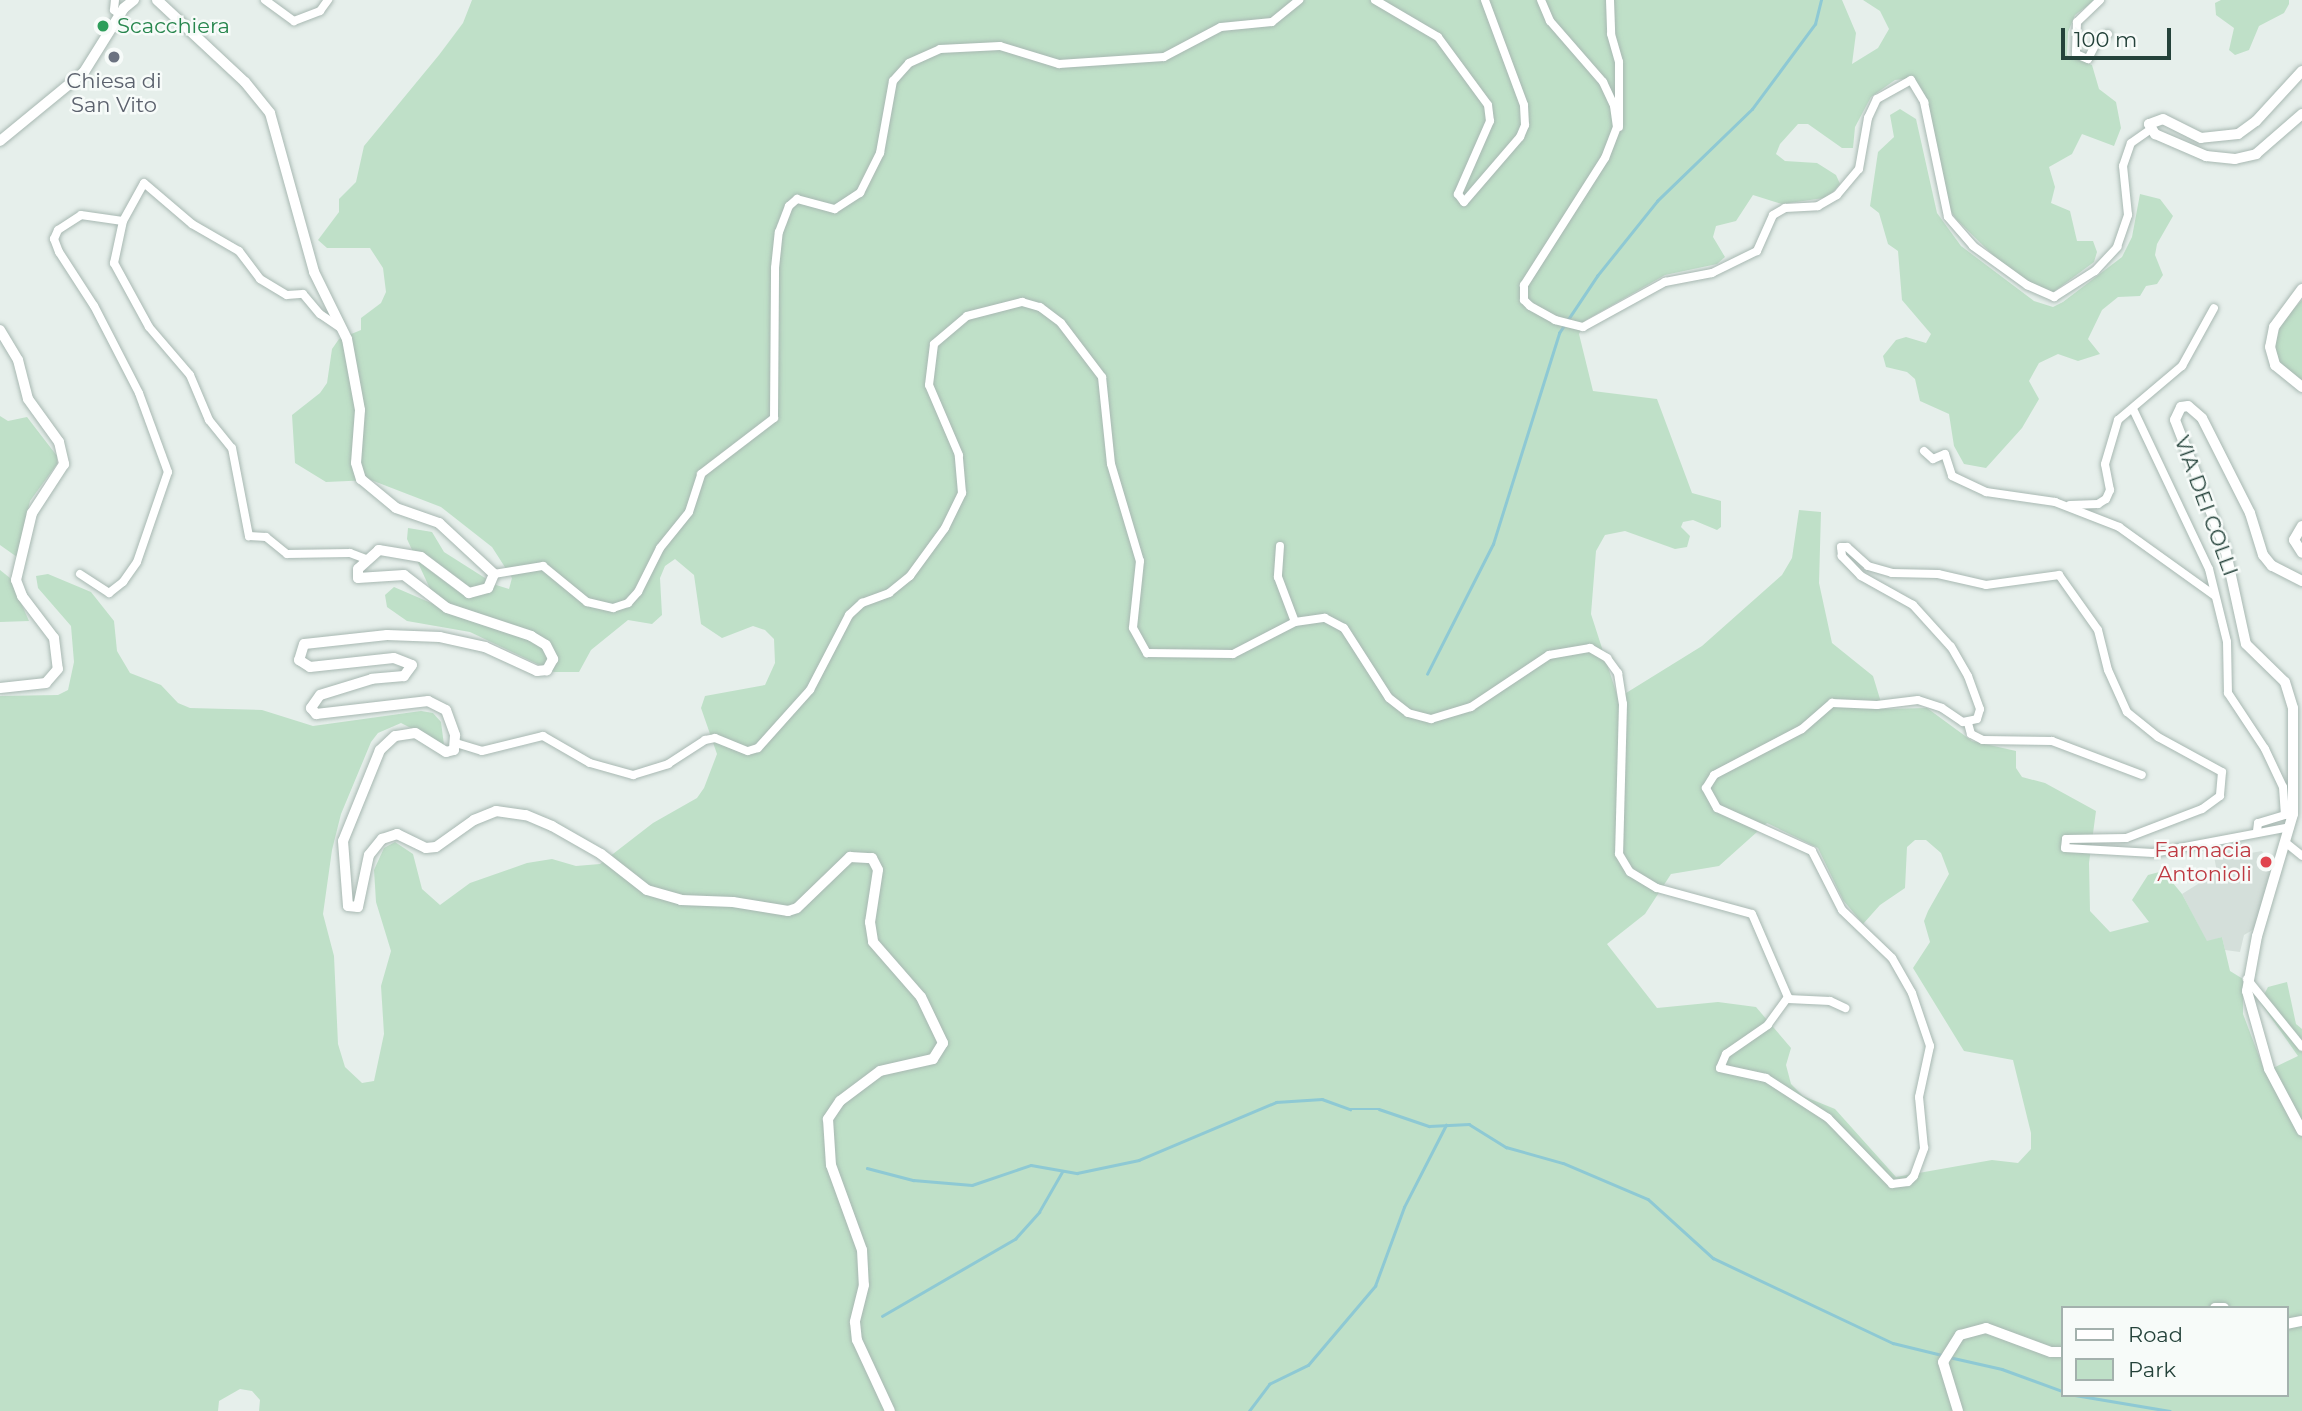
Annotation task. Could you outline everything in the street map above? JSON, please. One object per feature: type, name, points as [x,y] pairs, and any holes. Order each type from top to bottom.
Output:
[{"type":"street","points":[[115,0],[114,10],[120,15]]},
{"type":"street","points":[[0,141],[84,72],[120,15],[134,0]]},
{"type":"street","points":[[157,0],[245,82],[270,113],[310,263],[342,329],[360,410],[356,463],[361,479],[396,508],[439,523],[494,574]]},
{"type":"street","points":[[265,0],[294,21],[320,11],[328,0]]},
{"type":"street","points":[[494,574],[543,566],[587,602],[612,608],[628,603],[638,592],[660,548],[690,512],[701,474],[774,418],[775,268],[779,232],[789,205],[797,199],[835,209],[860,193],[880,153],[892,81],[909,63],[940,48],[1000,46],[1059,64],[1164,57],[1221,27],[1272,22],[1299,0]]},
{"type":"street","points":[[1375,0],[1438,37],[1488,105],[1490,121],[1458,194],[1464,202],[1520,137],[1525,125],[1524,105],[1485,0]]},
{"type":"street","points":[[1541,0],[1550,21],[1603,82],[1614,106],[1615,136]]},
{"type":"street","points":[[1610,0],[1622,118],[1615,136],[1524,285],[1524,300],[1555,320],[1583,327],[1665,282],[1712,273],[1757,251],[1773,215],[1785,208],[1818,206],[1837,195],[1859,169],[1868,118],[1877,99],[1911,80],[1924,102],[1948,217],[1973,246],[2027,285],[2054,297],[2095,271],[2117,247],[2129,215],[2123,166],[2131,143],[2151,129]]},
{"type":"street","points":[[2100,0],[2077,22],[2076,54],[2088,59],[2097,41],[2108,34]]},
{"type":"street","points":[[2151,129],[2150,121],[2158,118],[2201,138],[2238,134],[2256,121],[2302,71]]},
{"type":"street","points":[[2151,129],[2206,156],[2235,159],[2256,154],[2302,114]]},
{"type":"street","points":[[342,329],[320,314],[303,294],[287,295],[260,278],[239,251],[192,224],[144,183],[122,221],[114,262],[149,327],[190,375],[209,420],[232,448],[249,536],[266,537],[287,554],[350,553],[366,559]]},
{"type":"street","points":[[80,574],[109,593],[123,582],[137,562],[168,472],[139,393],[54,239],[58,230],[81,215],[122,221]]},
{"type":"street","points":[[2302,289],[2274,327],[2270,347],[2275,365],[2302,387]]},
{"type":"street","points":[[457,743],[482,751],[543,736],[590,763],[633,775],[668,764],[705,740],[715,738],[748,751],[758,748],[810,690],[849,615],[862,603],[901,586],[944,528],[964,480],[929,385],[930,356],[944,331],[967,316],[1008,302],[1022,302],[1048,312],[1077,341],[1102,377],[1111,464],[1140,561],[1133,628],[1141,648],[1157,656],[1233,654],[1294,622],[1325,618],[1344,628],[1389,698],[1408,713],[1431,719],[1471,707],[1549,654],[1566,649],[1596,649],[1618,673],[1622,693],[1619,855],[1630,872],[1657,888],[1752,914],[1788,999]]},
{"type":"street","points":[[1924,451],[1933,458],[1945,453],[1952,476],[1986,492],[2064,505],[2098,504],[2106,499],[2110,490],[2105,464],[2118,420],[2182,366],[2214,308]]},
{"type":"street","points":[[0,330],[19,360],[28,399],[59,442],[64,464],[32,513],[16,580],[22,596],[54,638],[58,669],[46,683],[0,688]]},
{"type":"street","name":"VIA DEI COLLI","points":[[2302,580],[2272,566],[2263,555],[2250,513],[2202,418],[2188,406],[2181,407],[2175,421],[2225,548],[2246,644],[2279,675],[2290,694],[2296,735],[2290,827],[2247,979],[2250,1013],[2269,1069],[2302,1131]]},
{"type":"street","points":[[2133,409],[2198,541],[2227,642],[2228,693],[2265,749],[2285,794],[2285,815],[2258,823],[2257,831]]},
{"type":"street","points":[[2064,505],[2119,527],[2215,596]]},
{"type":"street","points":[[2302,526],[2294,540],[2302,553]]},
{"type":"street","points":[[1280,545],[1278,577],[1294,622]]},
{"type":"street","points":[[1788,999],[1768,1025],[1726,1054],[1720,1068],[1739,1069],[1779,1086],[1828,1118],[1885,1180],[1908,1182],[1922,1163],[1919,1097],[1930,1046],[1912,992],[1892,958],[1842,909],[1812,851],[1717,808],[1706,788],[1714,775],[1802,729],[1832,703],[1877,705],[1918,700],[1968,723],[1977,719],[1979,709],[1958,656],[1921,612],[1861,576],[1842,556],[1841,547],[1847,547],[1868,566],[1892,573],[1938,574],[1986,585],[2059,575],[2098,630],[2108,670],[2127,712],[2158,737],[2222,772],[2220,796],[2202,809],[2126,838],[2066,839],[2065,848],[2153,853],[2257,831],[2290,827]]},
{"type":"street","points":[[494,574],[488,588],[469,593],[421,556],[379,550],[366,559],[355,574],[358,578],[404,575],[447,608],[531,636],[551,651],[552,664],[537,671],[485,647],[440,637],[324,638],[300,649],[299,660],[310,667],[394,658],[412,665],[404,677],[372,679],[320,695],[311,708],[316,714],[428,701],[446,710],[457,743],[454,750],[446,752],[415,733],[403,734],[380,750],[343,841],[348,906],[358,907],[369,855],[382,839],[397,834],[426,848],[436,847],[474,820],[496,811],[526,815],[552,826],[601,854],[647,890],[681,900],[733,902],[788,911],[797,908],[850,857],[872,858],[878,870],[870,922],[873,942],[921,997],[943,1043],[933,1059],[880,1071],[840,1101],[828,1119],[831,1165],[862,1250],[857,1340],[890,1411]]},
{"type":"street","points":[[1968,723],[1971,734],[1983,740],[2052,741],[2143,775]]},
{"type":"street","points":[[2285,842],[2302,856]]},
{"type":"street","points":[[2247,979],[2302,1047]]},
{"type":"street","points":[[1788,999],[1830,1001],[1845,1008]]},
{"type":"street","points":[[1958,1411],[1943,1363],[1952,1342],[1971,1330],[1986,1328],[2051,1352],[2060,1352]]},
{"type":"shaded area","points":[[2241,842],[2245,854],[2262,851],[2272,867],[2256,928],[2244,935],[2240,952],[2225,950],[2222,937],[2207,942],[2182,894],[2217,872],[2213,851]]},
{"type":"green space","points":[[472,0],[1842,0],[1856,33],[1852,64],[1878,48],[1889,29],[1880,11],[1863,0],[2095,0],[2075,15],[2068,32],[2067,55],[2092,65],[2099,89],[2116,102],[2121,128],[2114,146],[2082,134],[2072,154],[2049,167],[2055,187],[2051,203],[2070,211],[2077,241],[2093,241],[2097,252],[2094,262],[2052,293],[2044,294],[1998,260],[1956,219],[1947,205],[1923,96],[1904,79],[1895,80],[1871,97],[1855,127],[1853,148],[1842,148],[1808,124],[1798,124],[1780,144],[1776,154],[1785,161],[1817,163],[1836,175],[1840,184],[1833,192],[1824,198],[1782,204],[1753,195],[1736,221],[1716,226],[1713,237],[1725,257],[1717,264],[1665,275],[1586,320],[1579,334],[1593,391],[1657,399],[1692,493],[1721,501],[1721,527],[1717,530],[1693,520],[1683,522],[1681,527],[1690,536],[1687,547],[1675,549],[1625,531],[1605,535],[1596,551],[1591,614],[1618,698],[1702,646],[1782,575],[1792,558],[1799,510],[1821,512],[1819,583],[1832,643],[1873,676],[1883,709],[1927,708],[1972,741],[2016,751],[2016,768],[2022,777],[2045,783],[2096,811],[2089,863],[2090,911],[2110,932],[2149,922],[2132,900],[2148,875],[2163,871],[2182,894],[2207,941],[2222,937],[2230,971],[2243,979],[2243,1014],[2265,1072],[2298,1056],[2260,1002],[2268,987],[2287,982],[2296,1024],[2302,1029],[2302,1411],[259,1411],[260,1400],[252,1391],[240,1389],[219,1401],[218,1411],[0,1411],[0,696],[58,695],[68,690],[74,662],[71,626],[38,588],[36,576],[48,574],[91,592],[114,621],[117,651],[130,673],[161,685],[178,703],[190,708],[262,710],[313,726],[421,711],[433,713],[441,722],[444,745],[401,723],[378,733],[371,742],[341,814],[332,850],[323,914],[334,956],[338,1044],[345,1067],[362,1083],[374,1081],[384,1034],[381,986],[391,951],[376,902],[374,870],[384,848],[395,842],[413,854],[422,889],[440,905],[470,883],[527,863],[552,859],[576,866],[600,864],[653,823],[697,798],[704,788],[717,754],[701,708],[705,696],[765,685],[775,663],[774,639],[765,630],[753,626],[722,638],[701,624],[694,575],[675,559],[665,566],[660,578],[662,615],[652,624],[628,620],[591,650],[579,672],[554,672],[470,632],[407,621],[387,607],[385,595],[394,587],[438,606],[407,539],[408,528],[432,532],[444,552],[496,585],[509,589],[512,578],[492,547],[441,507],[371,480],[326,482],[295,463],[292,415],[320,393],[327,383],[332,349],[339,339],[361,330],[361,318],[381,303],[386,292],[383,268],[370,248],[327,248],[318,240],[339,212],[339,199],[356,182],[364,146],[463,23]],"holes":[[[1767,823],[1818,848],[1843,900],[1863,924],[1880,905],[1905,888],[1907,847],[1915,840],[1926,840],[1941,853],[1949,874],[1924,921],[1930,942],[1913,968],[1964,1051],[2013,1060],[2031,1133],[2031,1149],[2018,1163],[1992,1160],[1896,1177],[1835,1109],[1803,1096],[1791,1084],[1786,1065],[1791,1048],[1756,1007],[1718,1002],[1657,1008],[1607,944],[1645,914],[1671,874],[1719,866]]]},
{"type":"green space","points":[[2221,0],[2289,0],[2289,4],[2284,13],[2259,26],[2249,50],[2235,55],[2229,50],[2234,28],[2216,15],[2215,3]]},
{"type":"green space","points":[[1900,109],[1916,119],[1937,213],[1961,246],[2034,301],[2053,307],[2063,302],[2122,257],[2132,237],[2140,194],[2160,199],[2173,216],[2157,244],[2155,255],[2163,275],[2157,284],[2146,286],[2140,296],[2118,297],[2102,310],[2088,339],[2100,354],[2078,361],[2058,354],[2039,363],[2029,381],[2039,399],[2022,428],[1986,468],[1964,464],[1954,446],[1949,414],[1920,401],[1915,379],[1907,372],[1886,367],[1883,356],[1896,340],[1906,337],[1926,343],[1931,334],[1902,300],[1898,251],[1888,244],[1879,213],[1870,206],[1878,152],[1894,137],[1890,115]]},
{"type":"green space","points":[[2302,300],[2302,384],[2283,370],[2274,347],[2282,321]]},
{"type":"green space","points":[[0,416],[8,421],[27,417],[57,456],[57,464],[30,501],[17,557],[0,545]]},
{"type":"green space","points":[[0,570],[10,578],[29,621],[0,622]]},
{"type":"waterway","points":[[1427,674],[1493,544],[1559,333],[1597,276],[1657,201],[1752,109],[1815,24],[1821,0]]},
{"type":"waterway","points":[[867,1168],[913,1180],[972,1185],[1031,1165],[1077,1173],[1139,1160],[1276,1102],[1322,1099],[1350,1109],[1379,1109],[1429,1126],[1469,1124],[1506,1147],[1563,1163],[1648,1199],[1713,1258],[1893,1343],[1942,1355]]},
{"type":"waterway","points":[[1249,1411],[1269,1384],[1308,1365],[1375,1286],[1404,1207],[1446,1125]]},
{"type":"waterway","points":[[882,1316],[1015,1239],[1039,1212],[1062,1172]]},
{"type":"waterway","points":[[1949,1357],[2002,1369],[2060,1390]]},
{"type":"waterway","points":[[2087,1397],[2170,1411]]},
{"type":"place","name":"Scacchiera","points":[[103,26]]},
{"type":"place","name":"Chiesa di San Vito","points":[[114,57]]},
{"type":"place","name":"Farmacia Antonioli","points":[[2266,862]]}]
